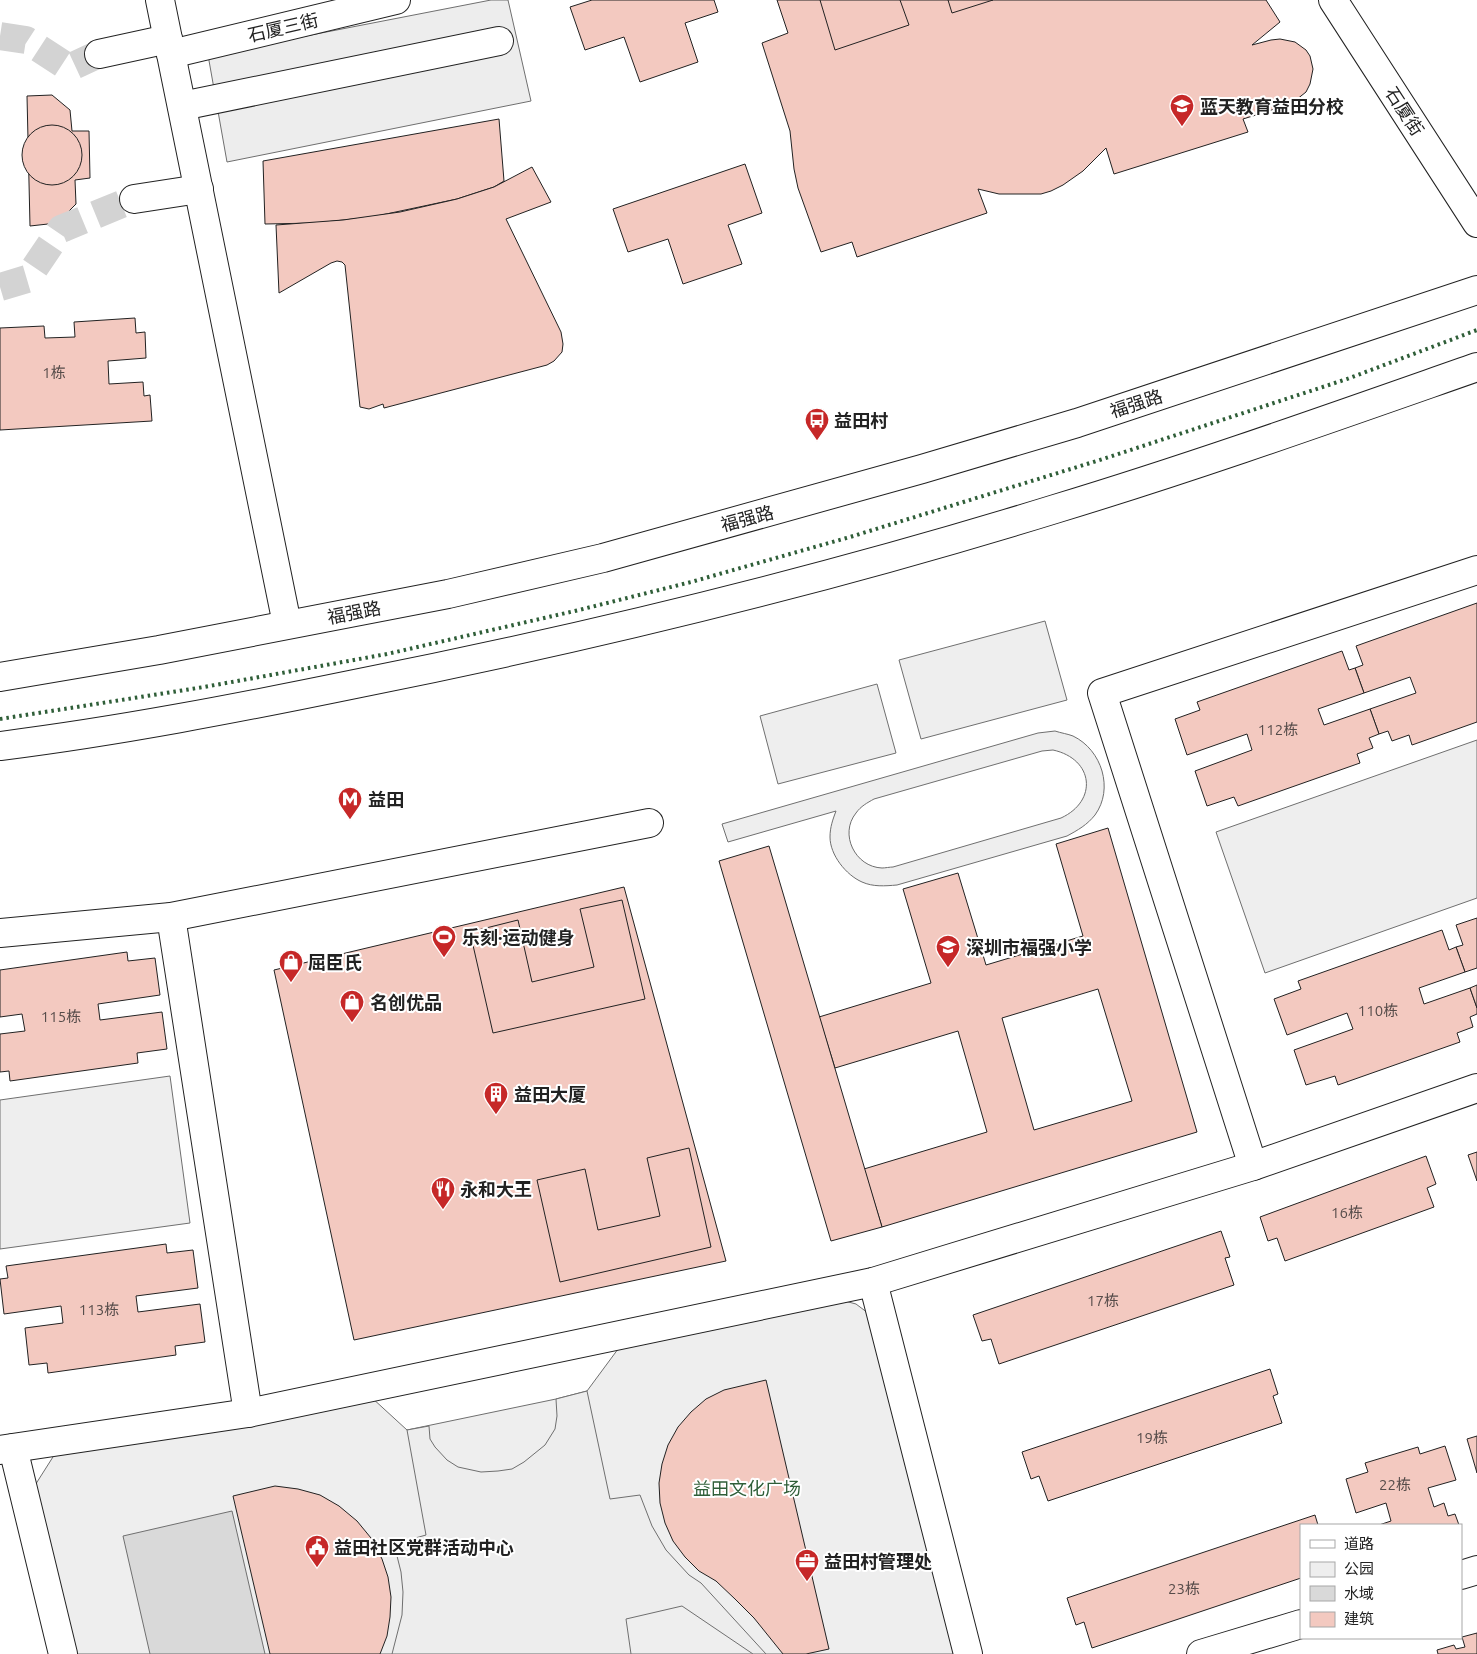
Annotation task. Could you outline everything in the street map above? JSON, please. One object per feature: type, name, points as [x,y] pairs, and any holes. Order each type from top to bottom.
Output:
[{"type":"street","points":[[160,0],[287,624]]},
{"type":"street","name":"石厦三街","points":[[99,54],[170,47],[396,0]]},
{"type":"street","name":"石厦街","points":[[1333,0],[1477,223]]},
{"type":"street","points":[[182,106],[499,41]]},
{"type":"street","points":[[134,199],[199,189]]},
{"type":"street","name":"福强路","points":[[0,678],[159,650],[448,594],[603,558],[922,469],[1077,423],[1477,290]]},
{"type":"street","points":[[0,746],[241,707],[449,666],[656,620],[864,565],[1054,510],[1251,446],[1477,367]]},
{"type":"street","points":[[1253,1166],[1102,693],[1477,570]]},
{"type":"street","points":[[0,933],[170,917],[650,823]]},
{"type":"street","points":[[170,917],[248,1413]]},
{"type":"street","points":[[63,1654],[7,1449],[248,1413],[873,1282],[1253,1166],[1477,1088]]},
{"type":"street","points":[[873,1282],[968,1654]]},
{"type":"street","points":[[1462,1575],[1477,1570]]},
{"type":"street","points":[[1201,1654],[1300,1624]]},
{"type":"green space","points":[[1045,621],[1067,700],[921,739],[899,660]]},
{"type":"green space","points":[[877,684],[896,753],[778,784],[760,716]]},
{"type":"green space","points":[[1055,731],[1073,736],[1083,742],[1098,760],[1104,782],[1104,794],[1101,805],[1092,819],[1067,836],[897,885],[879,886],[866,884],[850,875],[840,864],[833,851],[830,837],[836,811],[728,842],[722,824],[1038,733]],"holes":[[[1053,750],[1067,755],[1077,762],[1083,771],[1086,791],[1073,811],[1061,818],[893,867],[882,868],[872,866],[857,856],[852,848],[849,830],[851,821],[860,808],[874,799],[1042,751]]]},
{"type":"green space","points":[[1477,740],[1477,898],[1265,973],[1216,832]]},
{"type":"green space","points":[[170,1076],[190,1223],[0,1249],[0,1100]]},
{"type":"green space","name":"益田文化广场","points":[[841,1300],[856,1304],[876,1319],[958,1654],[73,1654],[32,1490],[58,1449],[371,1397],[407,1430],[587,1391],[621,1345]]},
{"type":"shaded area","points":[[491,0],[508,0],[531,101],[227,162],[208,55]]},
{"type":"shaded area","points":[[587,1391],[610,1499],[640,1495],[652,1526],[666,1550],[689,1575],[701,1583],[766,1654],[753,1654],[682,1606],[626,1619],[631,1654],[392,1654],[402,1615],[403,1592],[401,1572],[394,1544],[426,1535],[407,1430],[429,1426],[430,1439],[435,1447],[447,1460],[458,1467],[481,1472],[512,1469],[545,1445],[555,1429],[557,1416],[556,1399]]},
{"type":"water","points":[[232,1511],[265,1654],[150,1654],[123,1536]]},
{"type":"building","points":[[592,0],[714,0],[718,12],[685,23],[698,62],[640,82],[624,37],[585,50],[570,7]]},
{"type":"building","points":[[777,0],[1266,0],[1280,22],[1252,45],[1280,39],[1295,42],[1306,50],[1310,56],[1313,69],[1306,92],[1291,104],[1243,119],[1248,132],[1114,174],[1106,148],[1083,171],[1051,191],[1041,194],[999,194],[978,189],[987,213],[857,257],[852,242],[821,252],[798,188],[790,131],[762,43],[788,33]]},
{"type":"building","points":[[820,0],[900,0],[909,25],[835,50]]},
{"type":"building","points":[[948,0],[993,0],[952,13]]},
{"type":"building","points":[[52,95],[70,110],[72,131],[89,131],[90,178],[75,180],[76,204],[57,223],[30,226],[27,96]]},
{"type":"building","points":[[499,119],[504,181],[494,187],[457,199],[372,217],[315,223],[265,224],[263,161]]},
{"type":"building","points":[[52,125],[69,130],[77,138],[82,155],[77,172],[69,180],[52,185],[35,180],[27,172],[22,155],[27,138],[35,130]]},
{"type":"building","points":[[745,164],[762,213],[728,225],[742,264],[683,284],[668,239],[628,252],[613,209]]},
{"type":"building","points":[[532,167],[551,202],[506,219],[561,332],[562,352],[554,361],[547,365],[384,408],[383,404],[369,409],[360,407],[345,265],[337,261],[331,263],[279,293],[276,225],[343,220],[400,212],[457,199],[494,187]]},
{"type":"building","points":[[135,318],[136,333],[145,332],[146,358],[108,361],[109,384],[143,382],[144,396],[150,395],[152,421],[0,430],[0,328],[44,326],[45,338],[75,337],[74,322]]},
{"type":"building","points":[[1477,603],[1477,722],[1412,745],[1409,735],[1392,741],[1388,731],[1379,734],[1370,709],[1416,693],[1410,677],[1364,693],[1355,668],[1363,665],[1356,646]]},
{"type":"building","points":[[1342,651],[1349,670],[1355,668],[1364,693],[1318,709],[1324,725],[1370,709],[1379,734],[1369,738],[1373,748],[1357,754],[1360,763],[1238,806],[1234,797],[1207,806],[1195,771],[1252,750],[1247,734],[1187,755],[1175,719],[1200,710],[1197,702]]},
{"type":"building","points":[[1108,828],[1197,1132],[882,1227],[864,1169],[987,1132],[958,1031],[835,1068],[819,1017],[931,983],[903,889],[958,873],[986,965],[1083,936],[1056,844]],"holes":[[[1098,989],[1132,1101],[1034,1130],[1002,1018]]]},
{"type":"building","points":[[769,846],[882,1227],[831,1241],[719,861]]},
{"type":"building","name":"益田大厦","points":[[624,887],[726,1261],[354,1340],[274,970]]},
{"type":"building","points":[[622,900],[645,999],[493,1033],[470,932],[518,920],[532,982],[594,967],[580,909]]},
{"type":"building","points":[[1477,918],[1477,968],[1465,972],[1456,947],[1463,945],[1456,925]]},
{"type":"building","points":[[1442,930],[1449,950],[1456,947],[1465,972],[1419,988],[1424,1004],[1470,988],[1477,1008],[1477,1014],[1470,1017],[1473,1027],[1457,1033],[1460,1042],[1338,1085],[1335,1076],[1306,1085],[1294,1050],[1353,1029],[1347,1013],[1287,1035],[1274,999],[1301,989],[1298,981]]},
{"type":"building","points":[[127,952],[128,961],[155,958],[160,995],[98,1004],[100,1020],[162,1012],[167,1049],[137,1053],[138,1063],[10,1081],[9,1071],[0,1072],[0,1034],[25,1031],[22,1014],[0,1017],[0,970]]},
{"type":"building","points":[[1477,985],[1477,1008],[1470,988]]},
{"type":"building","points":[[689,1148],[711,1247],[560,1282],[537,1180],[585,1169],[598,1230],[660,1216],[647,1158]]},
{"type":"building","points":[[1477,1152],[1477,1181],[1468,1155]]},
{"type":"building","points":[[1426,1156],[1436,1184],[1427,1188],[1434,1207],[1285,1261],[1277,1238],[1268,1241],[1260,1217]]},
{"type":"building","points":[[1221,1231],[1230,1257],[1225,1258],[1234,1285],[999,1364],[991,1339],[982,1341],[973,1315]]},
{"type":"building","points":[[166,1244],[167,1253],[193,1250],[198,1288],[136,1296],[138,1312],[200,1304],[205,1342],[175,1346],[176,1355],[48,1373],[47,1363],[29,1365],[25,1328],[63,1323],[61,1306],[4,1314],[0,1279],[8,1278],[6,1266]]},
{"type":"building","points":[[1270,1369],[1278,1394],[1273,1396],[1282,1423],[1048,1501],[1039,1476],[1031,1479],[1022,1452]]},
{"type":"building","points":[[766,1380],[829,1649],[806,1654],[783,1654],[754,1618],[735,1599],[716,1581],[699,1571],[685,1557],[673,1541],[665,1523],[660,1503],[659,1483],[662,1464],[668,1445],[678,1427],[706,1399],[724,1390]]},
{"type":"building","points":[[1477,1436],[1477,1473],[1467,1439]]},
{"type":"building","points":[[1445,1446],[1456,1480],[1428,1488],[1434,1507],[1444,1503],[1448,1516],[1455,1514],[1459,1524],[1382,1524],[1391,1521],[1386,1503],[1356,1513],[1346,1479],[1368,1472],[1365,1463],[1418,1447],[1420,1454]]},
{"type":"building","name":"益田社区党群活动中心","points":[[275,1486],[298,1489],[320,1495],[339,1506],[357,1521],[371,1538],[382,1559],[388,1577],[391,1597],[387,1636],[380,1654],[270,1654],[233,1496]]},
{"type":"building","points":[[1315,1515],[1318,1524],[1300,1524],[1300,1578],[1092,1648],[1084,1622],[1076,1625],[1067,1598]]},
{"type":"building","points":[[1477,1633],[1477,1654],[1438,1654],[1437,1650],[1454,1645],[1456,1649],[1465,1647],[1462,1637]]},
{"type":"tunnel","points":[[0,36],[26,40],[69,68],[99,54]]},
{"type":"tunnel","points":[[0,287],[27,279],[61,229],[134,199]]},
{"type":"hedge","points":[[0,719],[204,687],[387,654],[691,582],[850,537],[1103,459],[1347,379],[1477,330]]},
{"type":"place","name":"蓝天教育益田分校","points":[[1182,127]]},
{"type":"place","name":"益田村","points":[[817,441]]},
{"type":"place","name":"益田","points":[[350,820]]},
{"type":"place","name":"乐刻·运动健身","points":[[444,958]]},
{"type":"place","name":"深圳市福强小学","points":[[948,968]]},
{"type":"place","name":"屈臣氏","points":[[291,983]]},
{"type":"place","name":"名创优品","points":[[352,1023]]},
{"type":"place","name":"益田大厦","points":[[496,1115]]},
{"type":"place","name":"永和大王","points":[[443,1210]]},
{"type":"place","name":"益田社区党群活动中心","points":[[317,1568]]},
{"type":"place","name":"益田村管理处","points":[[807,1582]]}]
